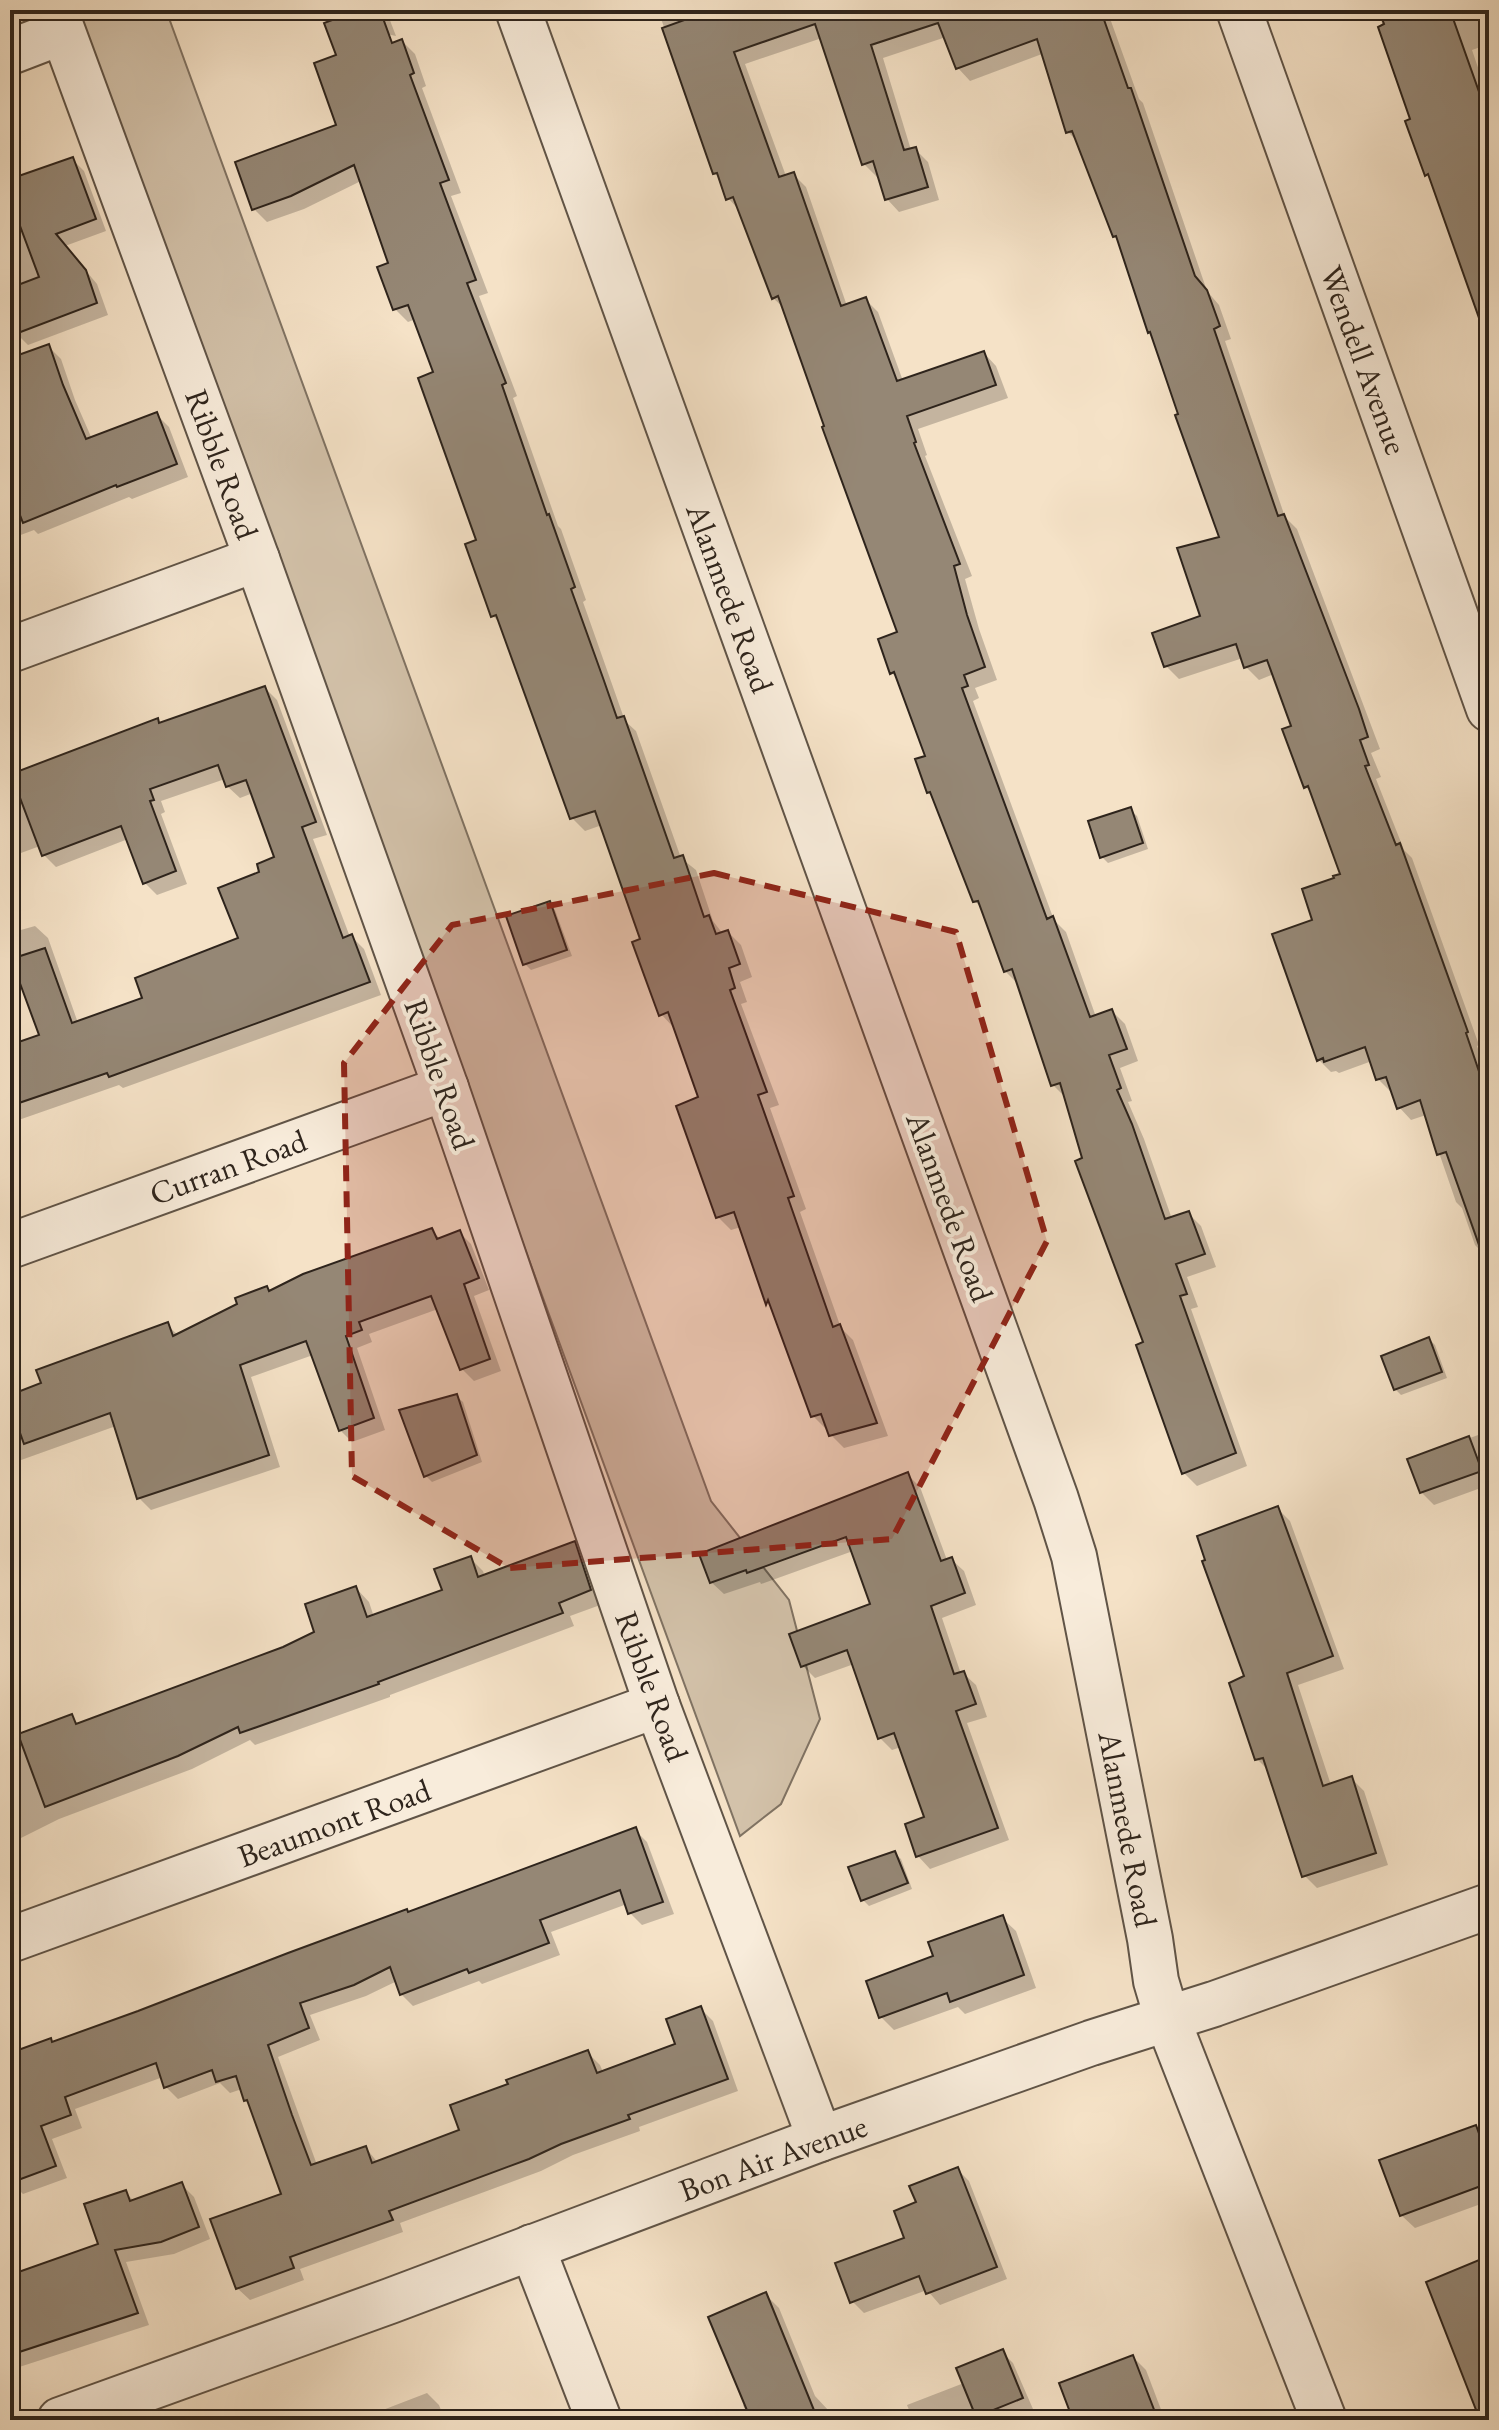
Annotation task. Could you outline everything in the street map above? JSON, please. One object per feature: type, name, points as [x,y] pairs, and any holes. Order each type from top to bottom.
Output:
[{"type":"street","name":"Alanmede Road","points":[[518,10],[1056,1499],[1074,1556],[1156,1981],[1167,2018],[1324,2420]]},
{"type":"street","name":"Wendell Avenue","points":[[1239,10],[1489,709]]},
{"type":"street","points":[[10,52],[59,21]]},
{"type":"street","name":"Ribble Road","points":[[59,21],[257,559],[446,1088],[657,1705],[820,2139]]},
{"type":"street","points":[[10,650],[257,559]]},
{"type":"street","name":"Curran Road","points":[[10,1246],[446,1088]]},
{"type":"street","name":"Beaumont Road","points":[[10,1940],[657,1705]]},
{"type":"street","name":"Bon Air Avenue","points":[[60,2420],[390,2301],[820,2139],[1489,1906]]},
{"type":"street","points":[[532,2247],[599,2420]]},
{"type":"highlighted area","points":[[714,873],[956,932],[1047,1241],[892,1539],[509,1568],[352,1476],[344,1063],[452,925]]},
{"type":"shaded area","points":[[79,10],[166,10],[711,1501],[789,1600],[820,1719],[781,1804],[740,1836],[128,165]]},
{"type":"building","points":[[359,10],[380,10],[392,43],[402,39],[414,73],[410,75],[449,180],[440,183],[476,280],[467,283],[506,383],[502,385],[575,587],[571,589],[617,718],[624,716],[674,858],[683,855],[704,917],[709,915],[716,934],[728,930],[740,964],[729,968],[735,988],[730,990],[767,1092],[758,1095],[794,1196],[788,1198],[833,1327],[840,1324],[877,1423],[829,1436],[821,1414],[811,1417],[768,1300],[766,1305],[734,1212],[716,1218],[676,1106],[698,1097],[668,1012],[659,1016],[632,942],[640,939],[595,811],[570,819],[496,615],[491,617],[465,544],[476,540],[418,378],[433,372],[408,305],[393,310],[377,267],[388,263],[354,165],[291,196],[252,210],[235,162],[336,125],[314,63],[336,55],[324,23]]},
{"type":"building","points":[[712,10],[1103,10],[1195,276],[1207,290],[1220,326],[1214,329],[1278,516],[1284,514],[1359,709],[1368,737],[1360,740],[1369,765],[1365,766],[1396,845],[1400,843],[1468,1032],[1489,1101],[1489,1258],[1484,1259],[1446,1152],[1437,1155],[1420,1100],[1397,1109],[1386,1077],[1376,1080],[1365,1047],[1324,1062],[1323,1058],[1317,1061],[1272,934],[1312,920],[1302,889],[1340,874],[1308,786],[1304,788],[1282,729],[1291,726],[1267,660],[1244,668],[1236,644],[1164,667],[1152,633],[1200,616],[1177,548],[1219,537],[1116,236],[1113,237],[1072,131],[1066,133],[1037,39],[956,69],[938,23],[871,45],[904,150],[916,147],[928,187],[885,200],[873,161],[862,165],[815,24],[734,52],[779,177],[794,172],[841,306],[866,297],[897,381],[984,351],[996,385],[907,416],[914,443],[960,564],[954,566],[985,667],[964,675],[968,686],[962,688],[1047,919],[1053,916],[1090,1017],[1112,1009],[1127,1049],[1109,1055],[1121,1088],[1117,1090],[1165,1219],[1189,1211],[1205,1254],[1176,1264],[1187,1294],[1180,1296],[1236,1453],[1182,1474],[1136,1345],[1143,1342],[1075,1161],[1082,1158],[1060,1083],[1051,1086],[1012,969],[1004,972],[978,901],[973,902],[915,759],[925,756],[894,672],[890,674],[878,639],[897,632],[778,296],[772,299],[733,197],[726,200],[717,173],[713,174],[662,28]]},
{"type":"building","points":[[1379,10],[1450,10],[1489,120],[1489,331],[1484,332],[1428,174],[1425,176],[1405,121],[1410,119],[1378,27],[1384,24]]},
{"type":"building","points":[[73,157],[96,219],[56,234],[86,270],[97,303],[10,336],[10,288],[39,277],[10,199],[10,179]]},
{"type":"building","points":[[49,344],[86,439],[157,412],[177,464],[23,523],[10,489],[10,358]]},
{"type":"building","points":[[265,686],[316,822],[302,827],[343,938],[352,934],[370,982],[109,1077],[107,1073],[10,1106],[10,1045],[39,1035],[11,959],[45,948],[72,1023],[142,998],[135,978],[238,938],[218,888],[259,872],[257,864],[274,857],[246,780],[226,787],[218,765],[150,789],[154,800],[150,801],[176,871],[143,884],[121,826],[42,856],[11,774],[158,718],[159,723]]},
{"type":"building","points":[[1131,807],[1143,843],[1100,858],[1088,821]]},
{"type":"building","points":[[550,901],[567,950],[523,965],[506,916]]},
{"type":"building","points":[[432,1228],[437,1239],[460,1230],[479,1278],[464,1284],[490,1359],[460,1370],[431,1296],[359,1322],[362,1330],[346,1336],[374,1418],[339,1431],[306,1341],[240,1365],[269,1455],[137,1499],[110,1413],[24,1444],[10,1405],[10,1395],[41,1383],[36,1370],[168,1322],[173,1336],[237,1304],[235,1298],[267,1286],[269,1291],[303,1274]]},
{"type":"building","points":[[1429,1337],[1442,1372],[1394,1390],[1381,1356]]},
{"type":"building","points":[[457,1394],[477,1455],[424,1477],[399,1410]]},
{"type":"building","points":[[1469,1436],[1482,1471],[1420,1493],[1407,1459]]},
{"type":"building","points":[[908,1472],[941,1561],[952,1557],[965,1593],[931,1606],[954,1674],[964,1671],[976,1704],[956,1711],[998,1828],[916,1857],[905,1824],[924,1817],[894,1733],[878,1739],[847,1650],[801,1667],[789,1634],[870,1604],[846,1537],[710,1583],[699,1554]]},
{"type":"building","points":[[1278,1506],[1333,1656],[1287,1673],[1323,1786],[1352,1776],[1376,1853],[1302,1877],[1263,1758],[1255,1760],[1229,1683],[1244,1676],[1202,1561],[1205,1560],[1197,1536]]},
{"type":"building","points":[[575,1541],[591,1590],[559,1603],[563,1613],[379,1684],[240,1733],[238,1727],[178,1756],[45,1807],[18,1734],[72,1714],[76,1724],[283,1647],[314,1632],[305,1604],[356,1586],[367,1617],[442,1590],[434,1569],[471,1556],[478,1577]]},
{"type":"building","points":[[636,1827],[663,1902],[628,1914],[620,1890],[540,1920],[549,1943],[469,1973],[467,1969],[400,1995],[390,1967],[354,1985],[300,2003],[309,2028],[268,2045],[292,2115],[311,2165],[366,2146],[372,2163],[459,2130],[450,2105],[508,2084],[506,2080],[588,2050],[597,2073],[675,2044],[666,2019],[701,2006],[728,2079],[628,2115],[630,2119],[389,2211],[393,2220],[290,2257],[294,2268],[236,2289],[210,2219],[281,2194],[236,2076],[216,2082],[212,2070],[164,2088],[156,2063],[65,2097],[71,2115],[41,2126],[56,2166],[10,2183],[10,2053],[51,2038],[52,2042],[138,2011],[407,1909],[408,1912]]},
{"type":"building","points":[[895,1851],[908,1883],[861,1901],[848,1867]]},
{"type":"building","points":[[1003,1915],[1024,1975],[950,2002],[947,1993],[879,2018],[866,1981],[933,1956],[928,1942]]},
{"type":"building","points":[[1476,2125],[1489,2162],[1489,2183],[1400,2216],[1379,2160]]},
{"type":"building","points":[[958,2167],[997,2267],[926,2294],[919,2276],[850,2303],[835,2263],[904,2238],[894,2211],[916,2202],[909,2186]]},
{"type":"building","points":[[182,2182],[199,2227],[161,2242],[115,2250],[138,2313],[10,2355],[10,2275],[98,2244],[84,2204],[126,2190],[130,2201]]},
{"type":"building","points":[[1479,2260],[1489,2286],[1489,2420],[1480,2420],[1426,2282]]},
{"type":"building","points":[[766,2292],[818,2420],[751,2420],[708,2317]]},
{"type":"building","points":[[1003,2349],[1023,2398],[976,2417],[956,2368]]},
{"type":"building","points":[[1133,2355],[1158,2420],[1073,2420],[1059,2383]]}]
